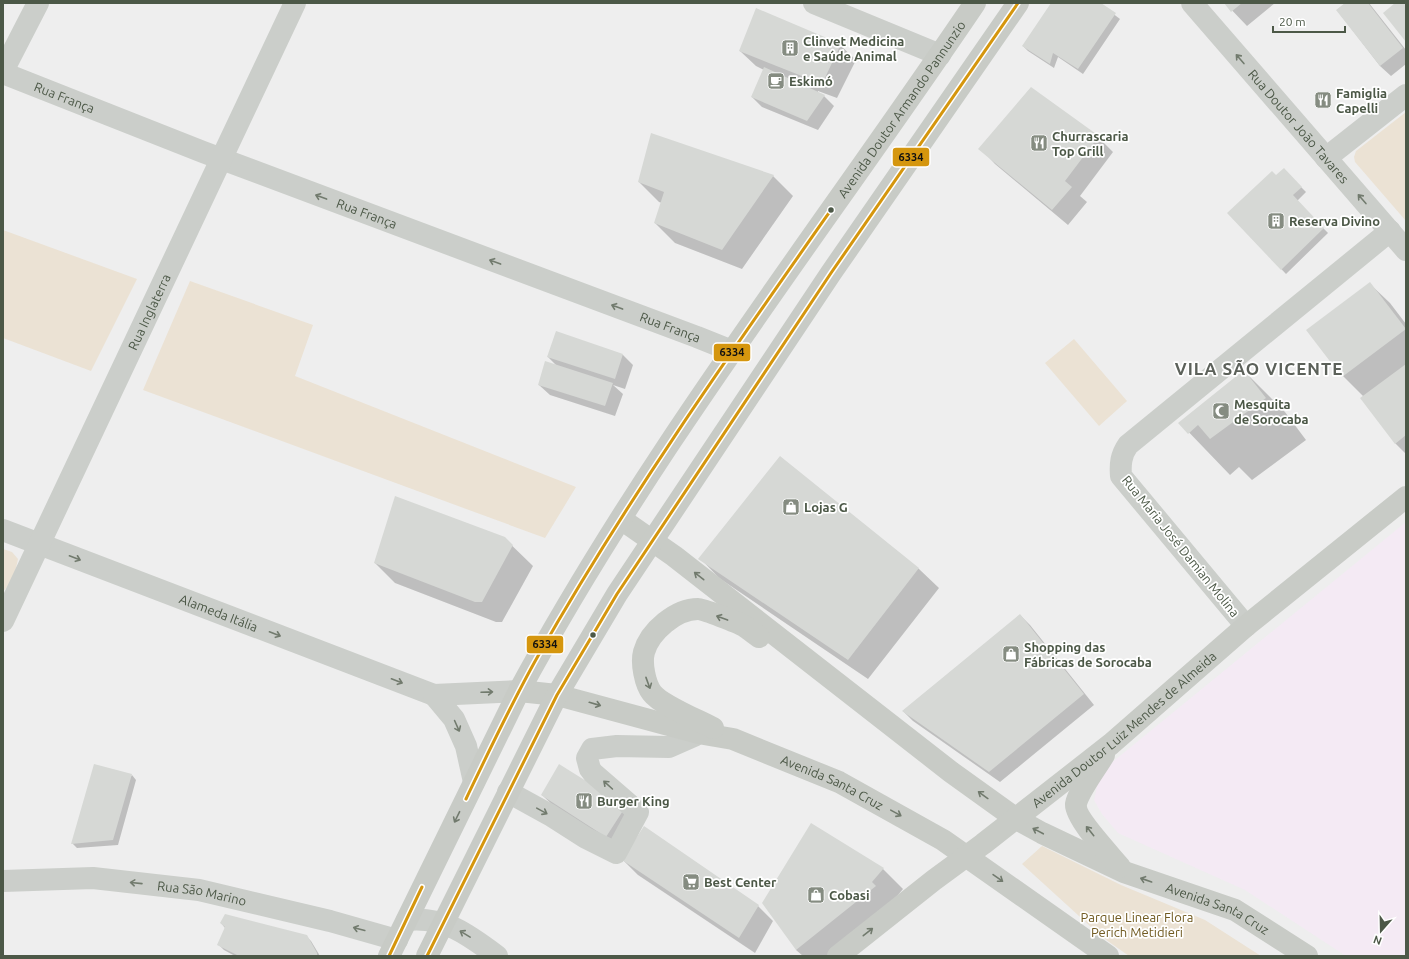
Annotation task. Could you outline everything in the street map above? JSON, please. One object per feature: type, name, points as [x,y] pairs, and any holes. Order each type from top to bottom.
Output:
[{"type":"main road","name":"Avenida Doutor Armando Pannunzio","points":[[393,948],[519,691],[538,656],[621,519],[732,351],[975,3]]},
{"type":"main road","points":[[427,956],[442,923],[557,695],[616,594],[830,273],[1018,3]]},
{"type":"main road","name":"Avenida Doutor Luiz Mendes de Almeida","points":[[838,956],[966,855],[983,844],[1111,744],[1246,626],[1406,497]]},
{"type":"main road","name":"Avenida Santa Cruz","points":[[621,519],[652,540],[951,772],[1015,818],[1042,833],[1124,872],[1235,910],[1307,956]]},
{"type":"main road","points":[[733,739],[662,701],[653,694],[647,684],[644,670],[644,653],[649,641],[652,635],[667,621],[682,613],[699,609],[744,626],[922,760],[951,772]]},
{"type":"main road","name":"Avenida Santa Cruz","points":[[519,691],[557,695],[698,733],[733,739],[839,782],[943,840],[1108,956]]},
{"type":"main road","points":[[1111,744],[1079,796],[1076,805],[1082,820],[1124,872]]},
{"type":"street","points":[[3,72],[38,3]]},
{"type":"street","name":"Rua Inglaterra","points":[[4,618],[295,3]]},
{"type":"street","points":[[814,3],[940,55]]},
{"type":"street","name":"Rua Doutor João Tavares","points":[[1192,3],[1406,250]]},
{"type":"street","name":"Rua França","points":[[3,72],[220,159],[732,351]]},
{"type":"street","points":[[1326,158],[1406,95]]},
{"type":"street","name":"Rua Maria José Damian Molina","points":[[1246,626],[1121,476],[1120,468],[1122,455],[1128,445],[1390,231]]},
{"type":"street","name":"Alameda Itália","points":[[3,530],[434,695],[519,691]]},
{"type":"street","name":"Alameda Itália","points":[[434,695],[454,719],[466,746],[474,782]]},
{"type":"street","points":[[508,792],[550,815],[586,838],[616,853],[638,812],[590,769],[587,758],[592,748],[617,746],[668,747],[698,733]]},
{"type":"street","name":"Rua São Marino","points":[[3,881],[93,878],[199,890],[330,921],[393,948]]},
{"type":"street","points":[[407,920],[422,918],[442,923],[465,933],[497,956]]},
{"type":"shaded area","points":[[1406,522],[1406,956],[1346,956],[1245,890],[1118,833],[1102,814],[1094,800],[1098,782],[1104,769]]},
{"type":"green space","points":[[1406,112],[1406,221],[1355,162],[1354,157],[1356,151]]},
{"type":"green space","points":[[3,230],[137,279],[91,371],[3,338]]},
{"type":"green space","points":[[190,281],[313,325],[295,376],[576,487],[545,538],[143,390]]},
{"type":"green space","points":[[1074,339],[1127,401],[1099,426],[1045,363]]},
{"type":"green space","points":[[3,549],[12,552],[18,559],[11,581],[3,591]]},
{"type":"green space","name":"Parque Linear Flora Perich Metidieri","points":[[1042,846],[1121,885],[1205,920],[1261,956],[1129,956],[1102,937],[1022,864]]},
{"type":"building","points":[[1051,3],[1101,3],[1116,13],[1078,69],[1053,53],[1050,64],[1022,46]]},
{"type":"building","points":[[1224,3],[1242,3],[1231,12]]},
{"type":"building","points":[[1345,3],[1368,3],[1403,48],[1380,66],[1336,10]]},
{"type":"building","points":[[1395,3],[1404,3],[1406,6],[1406,42],[1383,13]]},
{"type":"building","name":"Clinvet Medicina e Saúde Animal","points":[[756,8],[841,44],[822,84],[739,51]]},
{"type":"building","name":"Eskimó","points":[[764,67],[825,95],[807,121],[751,97]]},
{"type":"building","name":"Churrascaria Top Grill","points":[[1031,87],[1099,136],[1065,181],[1072,187],[1052,210],[978,149]]},
{"type":"building","points":[[651,133],[774,175],[722,250],[654,223],[664,192],[638,182]]},
{"type":"building","name":"Reserva Divino","points":[[1284,168],[1302,187],[1293,195],[1324,228],[1281,270],[1227,213],[1272,171],[1276,175]]},
{"type":"building","points":[[1370,282],[1406,329],[1342,377],[1306,330]]},
{"type":"building","points":[[556,331],[623,354],[615,379],[547,357]]},
{"type":"building","points":[[545,361],[613,383],[605,406],[538,385]]},
{"type":"building","points":[[1406,364],[1406,435],[1395,444],[1360,398]]},
{"type":"building","name":"Mesquita de Sorocaba","points":[[1244,370],[1266,398],[1210,439],[1198,425],[1188,434],[1178,423]]},
{"type":"building","name":"Lojas G","points":[[780,456],[919,568],[848,660],[698,559]]},
{"type":"building","points":[[395,496],[505,537],[513,545],[482,602],[475,602],[374,563]]},
{"type":"building","name":"Shopping das Fábricas de Sorocaba","points":[[1020,614],[1084,694],[989,772],[902,711]]},
{"type":"building","points":[[94,764],[132,774],[113,840],[71,844]]},
{"type":"building","name":"Burger King","points":[[559,764],[626,806],[606,837],[541,795]]},
{"type":"building","name":"Cobasi","points":[[811,823],[884,868],[872,882],[876,886],[796,950],[762,903]]},
{"type":"building","name":"Best Center","points":[[644,826],[759,905],[739,938],[622,860]]},
{"type":"building","points":[[225,914],[307,935],[317,953],[317,956],[239,956],[217,945],[225,927],[220,923]]},
{"type":"transit line","name":"6334","points":[[427,956],[557,695],[617,594],[831,273],[1018,3]]},
{"type":"transit line","name":"6334","points":[[466,799],[528,673],[607,541],[679,429],[831,210]]},
{"type":"transit line","name":"6334","points":[[389,956],[422,887]]},
{"type":"place","name":"Clinvet Medicina e Saúde Animal","points":[[790,48]]},
{"type":"place","name":"Eskimó","points":[[776,81]]},
{"type":"place","name":"Famiglia Capelli","points":[[1323,100]]},
{"type":"place","name":"Churrascaria Top Grill","points":[[1039,143]]},
{"type":"place","name":"Reserva Divino","points":[[1276,221]]},
{"type":"place","name":"Mesquita de Sorocaba","points":[[1221,411]]},
{"type":"place","name":"Lojas G","points":[[791,507]]},
{"type":"place","name":"Shopping das Fábricas de Sorocaba","points":[[1011,654]]},
{"type":"place","name":"Burger King","points":[[584,801]]},
{"type":"place","name":"Best Center","points":[[691,882]]},
{"type":"place","name":"Cobasi","points":[[816,895]]},
{"type":"district","name":"VILA SÃO VICENTE","points":[[1259,368]]}]
